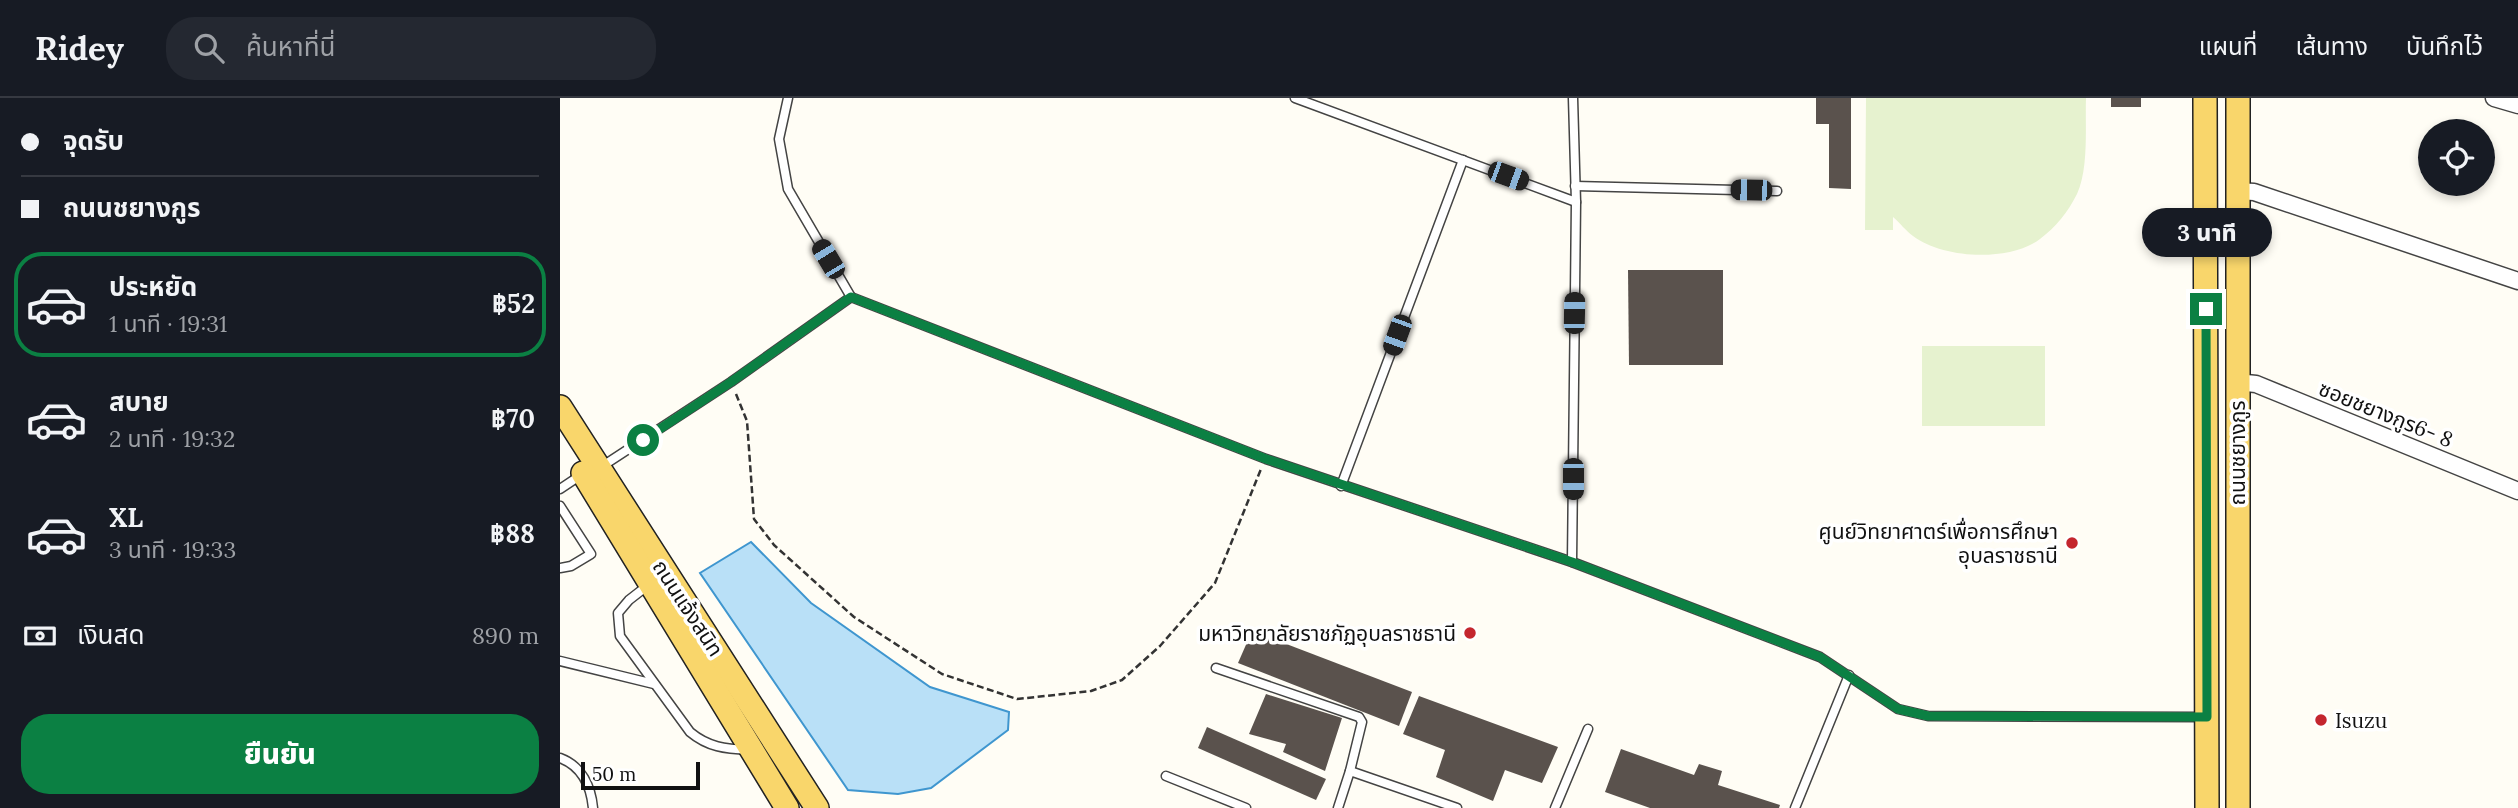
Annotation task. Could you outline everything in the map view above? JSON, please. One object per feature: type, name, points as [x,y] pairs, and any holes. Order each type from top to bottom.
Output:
[{"type":"main road","name":"ถนนชยางกูร","points":[[2205,98],[2207,808]]},
{"type":"main road","name":"ถนนชยางกูร","points":[[2238,98],[2238,808]]},
{"type":"main road","name":"ถนนแจ้งสนิท","points":[[560,407],[651,584],[787,808]]},
{"type":"main road","name":"ถนนแจ้งสนิท","points":[[560,434],[591,471],[817,808]]},
{"type":"street","points":[[2494,98],[2518,105]]},
{"type":"street","points":[[2236,191],[2254,192],[2518,281]]},
{"type":"street","name":"ซอยชยางกูร6- 8","points":[[2236,382],[2256,384],[2518,491]]},
{"type":"lane","points":[[788,98],[779,139],[788,189],[851,297],[1266,459],[1572,562],[1820,657],[1898,709],[1928,716],[2207,717]]},
{"type":"lane","points":[[1295,98],[1576,202]]},
{"type":"lane","points":[[1572,562],[1576,202],[1573,98]]},
{"type":"lane","points":[[1341,486],[1463,160]]},
{"type":"lane","points":[[1575,186],[1777,191]]},
{"type":"lane","points":[[560,489],[731,382],[851,297]]},
{"type":"lane","points":[[560,506],[590,554],[571,566],[560,568]]},
{"type":"lane","points":[[651,584],[629,600],[618,613],[620,636],[690,732],[702,742],[722,749],[752,750]]},
{"type":"lane","points":[[560,661],[654,684]]},
{"type":"lane","points":[[1216,668],[1359,717],[1362,722],[1338,808]]},
{"type":"lane","points":[[1795,808],[1849,676]]},
{"type":"lane","points":[[1555,808],[1588,729]]},
{"type":"lane","points":[[560,758],[584,775],[592,794],[593,808]]},
{"type":"lane","points":[[1350,771],[1457,808]]},
{"type":"lane","points":[[1166,776],[1246,808]]},
{"type":"path","points":[[731,382],[747,421],[754,519],[774,545],[854,617],[942,674],[1017,699],[1091,691],[1112,684],[1122,680],[1160,646],[1215,583],[1266,459]]},
{"type":"green space","points":[[1866,98],[2086,98],[2085,160],[2077,194],[2061,219],[2040,239],[2012,251],[1995,254],[1958,253],[1926,244],[1893,217],[1893,230],[1865,230]]},
{"type":"green space","points":[[1922,346],[2045,346],[2045,426],[1922,426]]},
{"type":"water","points":[[751,542],[811,603],[930,687],[1009,712],[1008,730],[931,788],[898,794],[848,790],[700,573]]},
{"type":"building","points":[[1816,98],[1851,98],[1851,189],[1829,188],[1829,124],[1816,124]]},
{"type":"building","points":[[2111,98],[2141,98],[2141,107],[2111,107]]},
{"type":"building","points":[[1628,270],[1723,270],[1723,365],[1629,365]]},
{"type":"building","points":[[1252,631],[1412,692],[1399,726],[1238,663]]},
{"type":"building","points":[[1266,694],[1342,718],[1325,771],[1283,752],[1286,744],[1249,734]]},
{"type":"building","points":[[1419,696],[1558,747],[1542,783],[1505,770],[1493,801],[1436,777],[1445,750],[1403,734]]},
{"type":"building","points":[[1207,727],[1326,779],[1316,800],[1198,748]]},
{"type":"building","points":[[1621,749],[1694,775],[1699,764],[1722,771],[1718,785],[1780,805],[1779,808],[1650,808],[1605,792]]},
{"type":"place","name":"ศูนย์วิทยาศาตร์เพื่อการศึกษา อุบลราชธานี","points":[[2072,543]]},
{"type":"place","name":"มหาวิทยาลัยราชภัฏอุบลราชธานี","points":[[1470,633]]},
{"type":"place","name":"Isuzu","points":[[2321,720]]},
{"type":"route","points":[[643,440],[851,297],[1266,459],[1572,562],[1820,657],[1898,709],[1928,716],[2207,717],[2206,309]]}]
